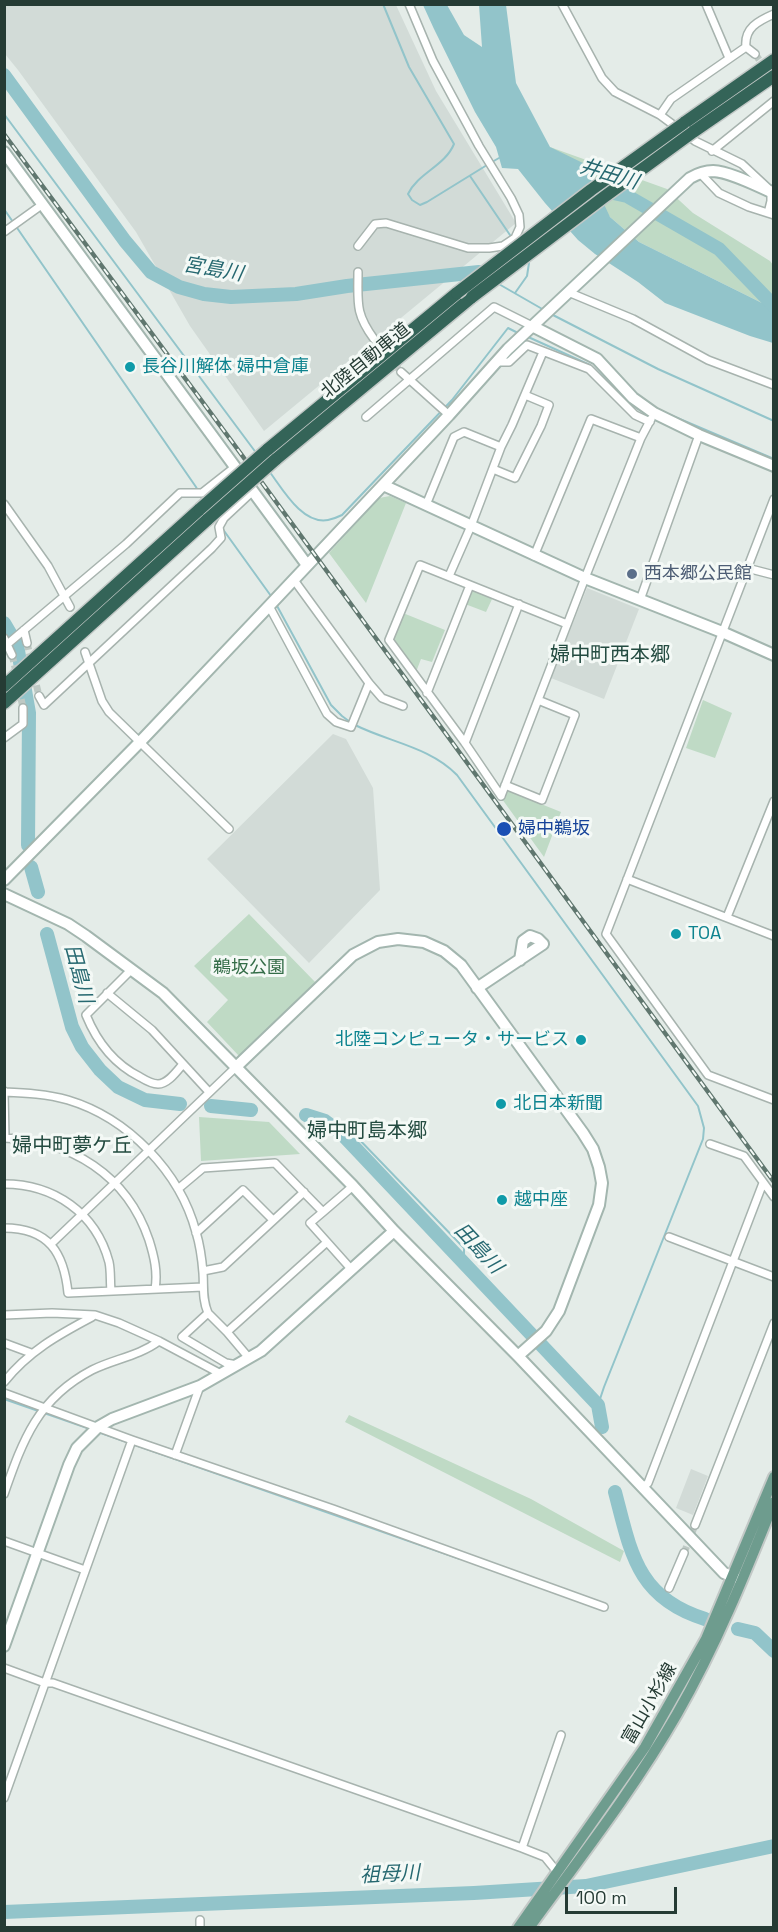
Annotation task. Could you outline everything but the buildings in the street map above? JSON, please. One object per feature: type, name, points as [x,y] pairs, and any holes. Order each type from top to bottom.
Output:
[{"type":"highway","name":"北陸自動車道","points":[[271,455],[774,60]]},
{"type":"highway","name":"北陸自動車道","points":[[4,686],[457,293],[591,190],[774,76]]},
{"type":"highway","name":"北陸自動車道","points":[[4,703],[204,514]]},
{"type":"main road","name":"富山小杉線","points":[[518,1928],[654,1752],[714,1644],[774,1477]]},
{"type":"main road","name":"富山小杉線","points":[[737,1579],[774,1502]]},
{"type":"main road","name":"富山小杉線","points":[[529,1928],[553,1895],[559,1876]]},
{"type":"street","points":[[358,246],[375,225],[386,224],[468,248],[504,246],[515,238],[520,227],[519,215],[511,198],[479,146],[433,61],[409,4]]},
{"type":"street","points":[[561,4],[602,78],[615,92],[660,115],[694,141],[742,164],[772,192]]},
{"type":"street","points":[[706,4],[729,58]]},
{"type":"street","points":[[755,54],[746,47],[745,39],[751,27],[774,14]]},
{"type":"street","points":[[660,115],[671,99],[746,47]]},
{"type":"street","points":[[712,151],[774,101]]},
{"type":"street","points":[[4,152],[307,565]]},
{"type":"street","points":[[4,880],[139,743],[294,580],[496,362],[695,175],[713,171],[772,192]]},
{"type":"street","points":[[695,175],[719,193],[771,214],[772,192]]},
{"type":"street","points":[[4,232],[43,204]]},
{"type":"street","points":[[358,272],[359,315],[374,339]]},
{"type":"street","points":[[571,290],[633,319],[708,360],[774,385]]},
{"type":"street","points":[[366,417],[494,307],[597,359],[652,418]]},
{"type":"street","points":[[496,362],[509,362],[527,345],[589,369],[635,415],[652,418],[699,435],[774,466]]},
{"type":"street","points":[[449,576],[501,447],[543,352]]},
{"type":"street","points":[[401,372],[449,415]]},
{"type":"street","points":[[493,469],[515,478],[542,426],[549,405],[525,395]]},
{"type":"street","points":[[567,624],[420,565],[389,640],[501,796],[585,578],[641,438],[652,418]]},
{"type":"street","points":[[534,556],[591,419],[641,438]]},
{"type":"street","points":[[426,505],[454,437],[464,432],[501,447]]},
{"type":"street","points":[[640,600],[699,435]]},
{"type":"street","points":[[12,655],[6,643],[126,544],[180,493],[202,493],[235,467]]},
{"type":"street","points":[[383,485],[534,556],[774,655]]},
{"type":"street","points":[[39,696],[44,705],[212,549],[221,537],[219,527],[224,518],[253,491]]},
{"type":"street","points":[[774,500],[606,934],[708,1075],[774,1100]]},
{"type":"street","points":[[4,504],[48,566],[70,607]]},
{"type":"street","points":[[747,567],[774,575]]},
{"type":"street","points":[[294,580],[369,683],[382,698],[403,706]]},
{"type":"street","points":[[427,693],[470,585]]},
{"type":"street","points":[[465,743],[519,604]]},
{"type":"street","points":[[269,606],[327,714],[336,722],[351,727],[369,683]]},
{"type":"street","points":[[24,630],[27,643]]},
{"type":"street","points":[[85,652],[109,712],[229,829]]},
{"type":"street","points":[[505,785],[542,800],[575,715],[538,700]]},
{"type":"street","points":[[4,738],[23,724],[23,708]]},
{"type":"street","points":[[727,918],[774,801]]},
{"type":"street","points":[[627,879],[774,936]]},
{"type":"street","points":[[4,894],[68,924],[163,993],[518,1356],[724,1573],[737,1579]]},
{"type":"street","points":[[51,1244],[353,955],[378,942],[398,939],[424,942],[444,951],[461,965],[583,1133],[593,1149],[599,1167],[602,1183],[599,1205],[559,1311],[553,1322],[518,1356]]},
{"type":"street","points":[[477,988],[520,960]]},
{"type":"street","points":[[132,969],[86,1015],[92,1030],[107,1052],[120,1065],[148,1081],[159,1084],[168,1081],[183,1064]]},
{"type":"street","points":[[108,993],[152,1030],[209,1092]]},
{"type":"street","points":[[155,1289],[156,1267],[138,1213],[115,1183],[81,1156],[47,1143],[5,1138],[5,1091],[49,1096],[92,1110],[113,1121],[148,1151],[178,1189],[196,1233],[203,1271],[203,1302],[208,1313],[249,1358]]},
{"type":"street","points":[[710,1144],[744,1156],[774,1197]]},
{"type":"street","points":[[178,1189],[202,1168],[275,1163],[322,1212]]},
{"type":"street","points":[[642,1488],[648,1483],[764,1183]]},
{"type":"street","points":[[4,1184],[25,1185],[41,1189],[60,1197],[83,1214],[103,1245],[109,1265],[111,1290]]},
{"type":"street","points":[[352,1270],[310,1222],[353,1186]]},
{"type":"street","points":[[196,1233],[243,1190],[273,1220]]},
{"type":"street","points":[[203,1271],[223,1267],[304,1192]]},
{"type":"street","points":[[4,1228],[25,1229],[41,1236],[51,1244],[63,1263],[68,1293],[203,1287]]},
{"type":"street","points":[[4,1646],[73,1457],[77,1449],[98,1426],[200,1386],[261,1351],[394,1231]]},
{"type":"street","points":[[669,1237],[774,1277]]},
{"type":"street","points":[[227,1332],[327,1242]]},
{"type":"street","points":[[4,1316],[52,1313],[95,1315],[159,1341],[221,1374]]},
{"type":"street","points":[[176,1350],[182,1337],[208,1313]]},
{"type":"street","points":[[4,1383],[31,1353],[95,1315]]},
{"type":"street","points":[[695,1525],[774,1323]]},
{"type":"street","points":[[182,1337],[226,1363],[237,1365]]},
{"type":"street","points":[[4,1494],[21,1447],[44,1407],[62,1390],[92,1371],[150,1348],[159,1341]]},
{"type":"street","points":[[4,1343],[31,1353]]},
{"type":"street","points":[[175,1455],[200,1386]]},
{"type":"street","points":[[4,1393],[604,1607]]},
{"type":"street","points":[[4,1798],[132,1440]]},
{"type":"street","points":[[4,1541],[85,1570]]},
{"type":"street","points":[[669,1588],[684,1553]]},
{"type":"street","points":[[4,1668],[45,1683],[53,1683],[522,1848],[544,1857],[559,1876]]},
{"type":"street","points":[[522,1848],[561,1736]]},
{"type":"street","points":[[4,1770],[14,1773]]},
{"type":"shaded area","points":[[4,5],[396,5],[436,91],[516,223],[264,431],[190,326],[136,232],[5,54]]},
{"type":"shaded area","points":[[587,588],[639,609],[604,699],[551,678]]},
{"type":"shaded area","points":[[333,734],[346,739],[373,788],[380,890],[309,963],[207,859]]},
{"type":"shaded area","points":[[691,1469],[708,1476],[693,1515],[676,1508]]},
{"type":"green space","points":[[550,147],[667,189],[693,213],[770,261],[773,265],[773,304],[762,303],[639,242],[610,217]]},
{"type":"green space","points":[[390,496],[406,503],[366,603],[329,553],[379,498]]},
{"type":"green space","points":[[475,589],[493,597],[486,612],[465,604],[469,592]]},
{"type":"green space","points":[[403,613],[445,630],[432,662],[421,659],[416,672],[394,643]]},
{"type":"green space","points":[[703,700],[732,713],[715,758],[686,748]]},
{"type":"green space","points":[[506,790],[561,812],[544,857],[502,799]]},
{"type":"green space","name":"鵜坂公園","points":[[249,914],[316,983],[239,1056],[207,1022],[228,1000],[194,966]]},
{"type":"green space","points":[[199,1117],[269,1122],[300,1154],[201,1161]]},
{"type":"green space","points":[[349,1415],[531,1499],[624,1551],[620,1562],[345,1422]]},
{"type":"water","points":[[423,5],[447,5],[464,35],[482,47],[479,5],[506,5],[516,83],[550,147],[585,164],[610,217],[639,242],[762,303],[773,304],[773,343],[665,303],[578,240],[518,169],[502,168],[496,147],[475,112]]},
{"type":"waterway","points":[[383,4],[409,67],[454,144],[450,152],[418,180],[408,194],[420,205],[487,165]]},
{"type":"waterway","name":"宮島川","points":[[4,75],[125,241],[151,272],[179,287],[204,294],[231,297],[296,294],[347,286],[479,272]]},
{"type":"waterway","points":[[4,114],[257,454]]},
{"type":"waterway","points":[[492,162],[499,158]]},
{"type":"waterway","points":[[470,176],[512,238]]},
{"type":"waterway","name":"井田川","points":[[600,190],[627,196],[719,249],[774,306]]},
{"type":"waterway","points":[[4,209],[196,487],[203,501]]},
{"type":"waterway","points":[[515,293],[527,276],[529,263],[527,260]]},
{"type":"waterway","points":[[497,283],[544,310]]},
{"type":"waterway","points":[[551,314],[658,369],[774,421]]},
{"type":"waterway","points":[[269,471],[294,504],[310,517],[328,520],[342,515],[452,400],[508,328],[518,333]]},
{"type":"waterway","points":[[526,336],[590,365],[635,407],[648,415]]},
{"type":"waterway","points":[[668,414],[774,459]]},
{"type":"waterway","points":[[222,528],[271,596]]},
{"type":"waterway","points":[[276,604],[331,705],[350,722]]},
{"type":"waterway","name":"田島川","points":[[4,623],[17,645],[29,713],[28,845]]},
{"type":"waterway","points":[[355,725],[422,751],[457,775],[698,1106],[704,1128],[703,1139],[598,1405]]},
{"type":"waterway","name":"田島川","points":[[31,867],[38,892]]},
{"type":"waterway","name":"田島川","points":[[47,934],[72,1027],[82,1047],[100,1070],[118,1087],[145,1100],[180,1104]]},
{"type":"waterway","name":"田島川","points":[[211,1106],[251,1110]]},
{"type":"waterway","name":"田島川","points":[[306,1115],[325,1121],[341,1133],[598,1405],[602,1427]]},
{"type":"waterway","points":[[341,1133],[350,1130],[464,1248],[464,1254],[460,1259]]},
{"type":"waterway","points":[[4,1399],[90,1429]]},
{"type":"waterway","points":[[98,1432],[460,1559]]},
{"type":"waterway","name":"田島川","points":[[615,1492],[626,1535],[640,1570],[651,1586],[664,1599],[682,1610],[705,1619]]},
{"type":"waterway","points":[[673,1588],[677,1577]]},
{"type":"waterway","name":"田島川","points":[[738,1629],[755,1633],[774,1651]]},
{"type":"waterway","name":"祖母川","points":[[4,1912],[474,1893],[586,1886],[774,1846]]},
{"type":"tunnel","points":[[755,54],[766,69]]},
{"type":"tunnel","points":[[374,339],[401,372]]},
{"type":"tunnel","points":[[27,643],[32,664]]},
{"type":"tunnel","points":[[12,655],[17,676]]},
{"type":"tunnel","points":[[34,675],[39,696]]},
{"type":"tunnel","points":[[19,689],[23,708]]},
{"type":"tunnel","points":[[684,1553],[695,1525]]},
{"type":"railway","points":[[4,134],[774,1182]]},
{"type":"place","name":"長谷川解体 婦中倉庫","points":[[130,367]]},
{"type":"place","name":"西本郷公民館","points":[[632,574]]},
{"type":"place","name":"婦中鵜坂","points":[[504,829]]},
{"type":"place","name":"TOA","points":[[676,934]]},
{"type":"place","name":"北陸コンピュータ・サービス","points":[[581,1040]]},
{"type":"place","name":"北日本新聞","points":[[501,1104]]},
{"type":"place","name":"越中座","points":[[502,1200]]},
{"type":"district","name":"婦中町西本郷","points":[[610,656]]},
{"type":"district","name":"婦中町島本郷","points":[[367,1132]]},
{"type":"district","name":"婦中町夢ケ丘","points":[[72,1147]]}]
